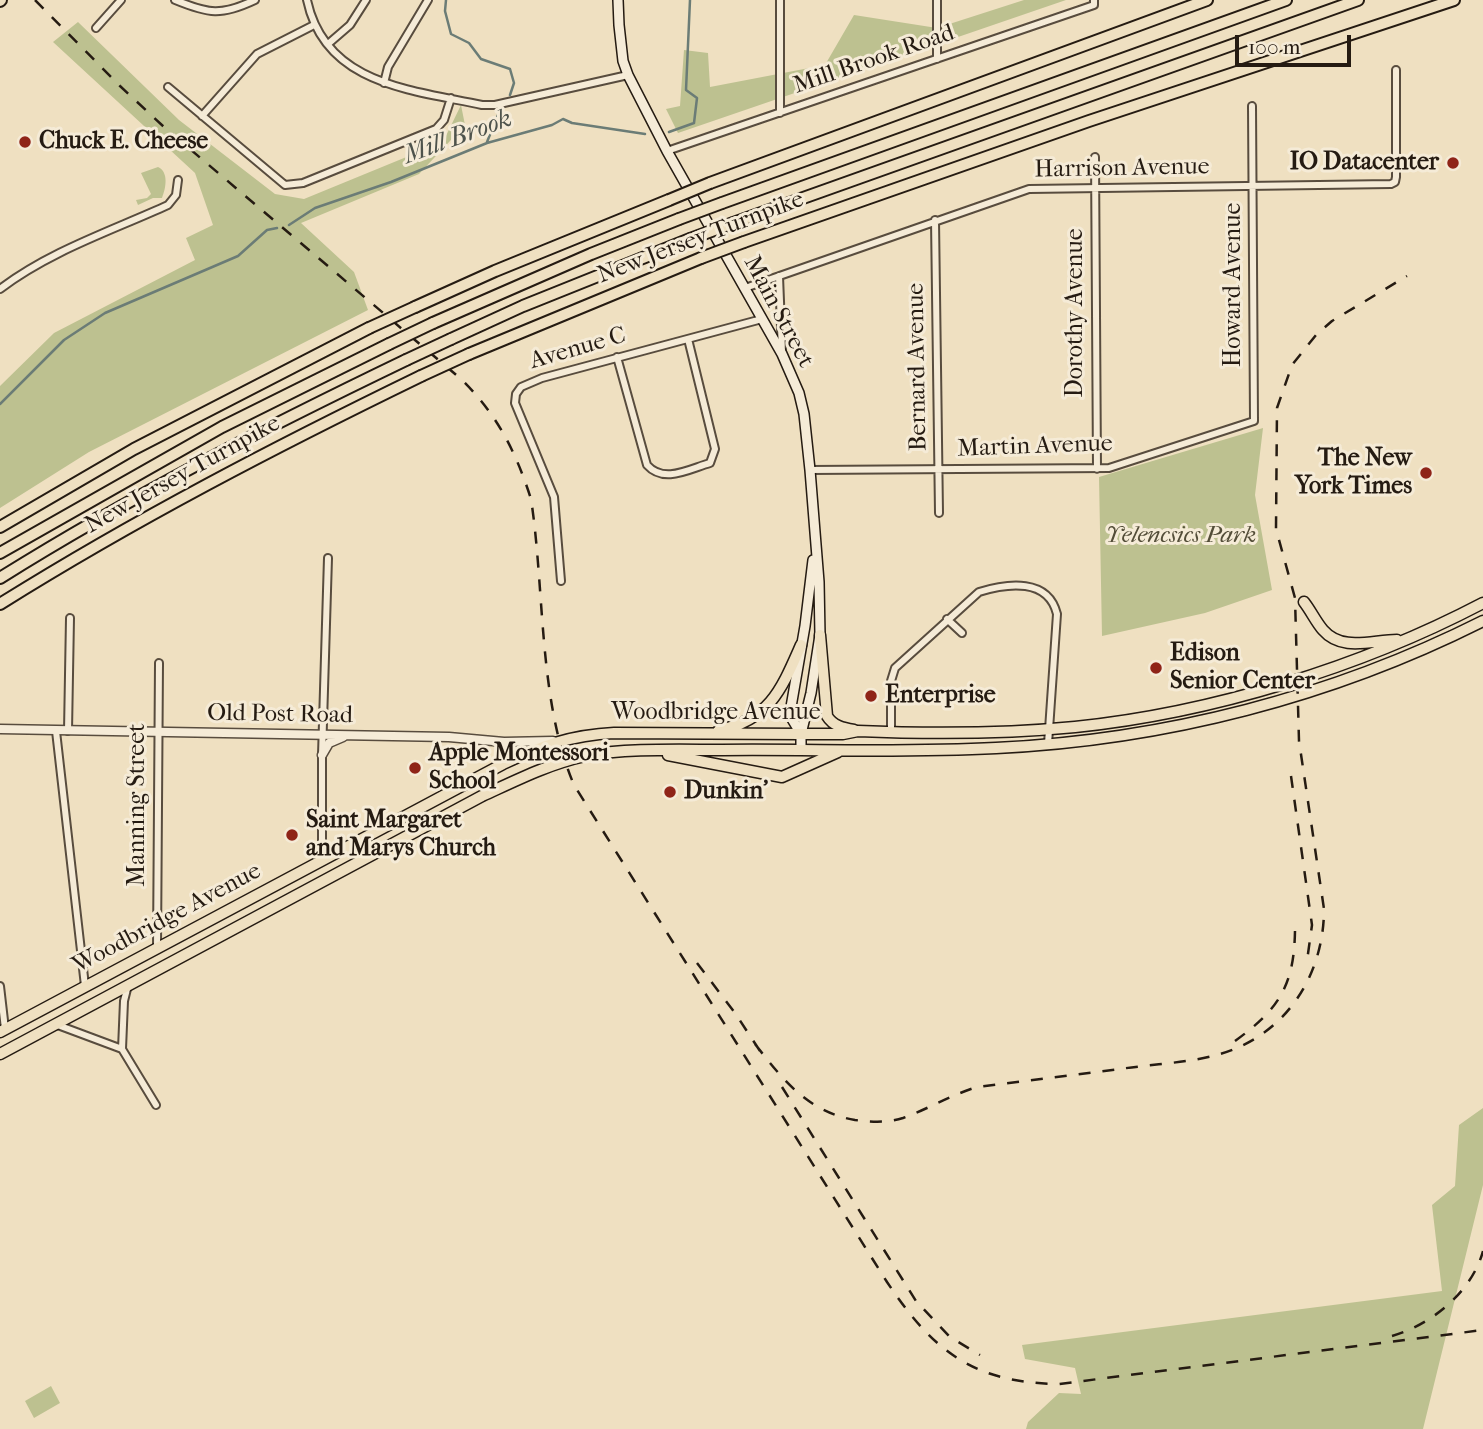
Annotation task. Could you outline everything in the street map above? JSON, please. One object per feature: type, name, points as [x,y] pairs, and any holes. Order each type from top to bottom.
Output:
[{"type":"highway","name":"New Jersey Turnpike","points":[[0,527],[168,431],[369,328],[495,271],[710,183],[1207,0]]},
{"type":"highway","name":"New Jersey Turnpike","points":[[0,553],[211,433],[433,323],[591,254],[679,219],[1286,0]]},
{"type":"highway","name":"New Jersey Turnpike","points":[[0,578],[177,475],[310,406],[523,306],[733,223],[1358,0]]},
{"type":"highway","name":"New Jersey Turnpike","points":[[0,604],[91,548],[243,464],[469,354],[744,242],[1089,121],[1454,0]]},
{"type":"main road","name":"Main Street","points":[[618,0],[623,61],[628,75],[667,151],[782,354],[799,393],[810,470],[819,582],[820,635],[801,734],[801,749]]},
{"type":"main road","name":"Main Street","points":[[801,734],[792,719],[791,707],[815,541]]},
{"type":"main road","points":[[1304,602],[1323,631],[1336,640],[1354,644],[1404,639]]},
{"type":"main road","name":"Woodbridge Avenue","points":[[2,1031],[503,764],[559,740],[599,734],[969,732],[1073,727],[1148,716],[1285,683],[1404,639],[1483,603]]},
{"type":"main road","name":"Woodbridge Avenue","points":[[0,1054],[482,796],[547,767],[586,756],[645,752],[996,748],[1088,740],[1191,724],[1266,705],[1364,673],[1433,646],[1483,621]]},
{"type":"main road","points":[[820,635],[827,716],[840,727],[858,731]]},
{"type":"main road","points":[[707,732],[744,723],[766,708],[784,682],[801,645]]},
{"type":"main road","points":[[796,773],[801,749]]},
{"type":"main road","points":[[645,752],[782,777],[796,773],[816,760],[848,749]]},
{"type":"main road","points":[[326,857],[338,863],[354,865]]},
{"type":"street","points":[[96,28],[121,0]]},
{"type":"street","points":[[175,0],[217,13],[255,0]]},
{"type":"street","points":[[307,0],[314,25],[346,64],[365,76],[384,83],[495,105],[628,75]]},
{"type":"street","points":[[328,44],[350,25],[366,0]]},
{"type":"street","points":[[384,83],[388,67],[428,0]]},
{"type":"street","points":[[780,0],[780,113]]},
{"type":"street","points":[[937,0],[937,59]]},
{"type":"street","name":"Mill Brook Road","points":[[667,151],[1094,3]]},
{"type":"street","points":[[202,116],[257,54],[314,25]]},
{"type":"street","name":"Harrison Avenue","points":[[745,288],[1029,189],[1391,184],[1396,177],[1396,70]]},
{"type":"street","points":[[168,87],[285,185],[303,183],[436,129],[444,120],[451,98]]},
{"type":"street","name":"Howard Avenue","points":[[1252,106],[1254,421]]},
{"type":"street","name":"Dorothy Avenue","points":[[1095,157],[1097,469]]},
{"type":"street","points":[[0,289],[14,278],[64,250],[168,205],[176,195],[178,180]]},
{"type":"street","name":"Bernard Avenue","points":[[935,220],[939,513]]},
{"type":"street","points":[[779,276],[782,354]]},
{"type":"street","name":"Avenue C","points":[[561,580],[554,497],[528,432],[516,410],[516,394],[530,382],[762,319]]},
{"type":"street","points":[[617,357],[646,466],[659,475],[669,475],[710,463],[715,449],[688,339]]},
{"type":"street","name":"Martin Avenue","points":[[810,470],[1110,468],[1254,421]]},
{"type":"street","points":[[326,857],[321,840],[328,558]]},
{"type":"street","points":[[891,732],[891,681],[895,668],[971,598],[992,588],[1029,587],[1045,592],[1054,602],[1057,614],[1048,744]]},
{"type":"street","points":[[68,731],[70,618]]},
{"type":"street","points":[[947,619],[962,633]]},
{"type":"street","name":"Manning Street","points":[[157,947],[159,663]]},
{"type":"street","name":"Old Post Road","points":[[0,729],[449,737],[504,742],[559,740]]},
{"type":"street","points":[[56,731],[85,986]]},
{"type":"street","points":[[322,755],[332,740],[349,735]]},
{"type":"street","points":[[128,985],[124,1001],[122,1049],[156,1105]]},
{"type":"street","points":[[0,986],[2,1031]]},
{"type":"street","points":[[55,1024],[122,1049]]},
{"type":"green space","points":[[1024,0],[1066,0],[678,133],[666,109],[680,106],[684,50],[708,53],[710,87],[825,65],[854,15],[937,28]]},
{"type":"green space","points":[[78,22],[179,120],[275,194],[304,199],[443,142],[461,105],[465,125],[419,174],[301,223],[354,272],[368,310],[89,452],[0,508],[0,386],[54,333],[195,260],[186,238],[213,225],[195,173],[53,42]]},
{"type":"green space","points":[[158,167],[165,176],[162,198],[153,198],[138,205],[136,200],[147,198],[151,194],[141,173]]},
{"type":"green space","name":"Yelencsics Park","points":[[1263,428],[1255,495],[1272,590],[1205,613],[1102,636],[1099,477]]},
{"type":"green space","points":[[1483,1108],[1483,1185],[1423,1429],[1026,1429],[1028,1422],[1059,1393],[1081,1394],[1075,1368],[1025,1359],[1022,1345],[1442,1291],[1432,1205],[1455,1186],[1459,1125]]},
{"type":"green space","points":[[51,1386],[60,1403],[34,1418],[25,1401]]},
{"type":"waterway","points":[[446,0],[445,11],[451,34],[469,43],[481,59],[510,69],[514,83],[510,95]]},
{"type":"waterway","name":"Mill Brook","points":[[669,132],[694,123],[697,98],[686,90],[690,0]]},
{"type":"waterway","points":[[487,142],[500,110]]},
{"type":"waterway","name":"Mill Brook","points":[[289,225],[315,208],[391,182],[487,143],[552,125],[563,119],[572,123],[645,134]]},
{"type":"waterway","name":"Mill Brook","points":[[0,404],[64,340],[105,313],[238,256],[267,230],[277,228]]},
{"type":"railway","points":[[35,0],[164,127],[461,379],[495,420],[519,465],[531,499],[548,681],[562,752],[574,785],[887,1282],[921,1327],[939,1344],[958,1358],[1002,1377],[1059,1384],[1483,1330]]},
{"type":"railway","points":[[755,1044],[787,1082],[810,1102],[838,1116],[873,1122],[903,1118],[977,1087],[1220,1054],[1264,1033],[1282,1017],[1297,999],[1317,957],[1324,909],[1299,741],[1295,598],[1276,529],[1277,408],[1292,365],[1316,335],[1332,321],[1407,276]]},
{"type":"railway","points":[[1291,776],[1312,925],[1307,961]]},
{"type":"railway","points":[[1235,1041],[1263,1018],[1281,995],[1291,967],[1295,931]]},
{"type":"railway","points":[[697,963],[760,1051]]},
{"type":"railway","points":[[782,1087],[916,1301],[950,1337],[980,1355]]},
{"type":"railway","points":[[1392,1336],[1421,1324],[1448,1305],[1470,1280],[1483,1251]]},
{"type":"place","name":"Chuck E. Cheese","points":[[25,142]]},
{"type":"place","name":"IO Datacenter","points":[[1453,163]]},
{"type":"place","name":"The New York Times","points":[[1426,473]]},
{"type":"place","name":"Edison Senior Center","points":[[1156,668]]},
{"type":"place","name":"Enterprise","points":[[871,696]]},
{"type":"place","name":"Apple Montessori School","points":[[415,768]]},
{"type":"place","name":"Dunkin'","points":[[670,792]]},
{"type":"place","name":"Saint Margaret and Marys Church","points":[[292,835]]}]
